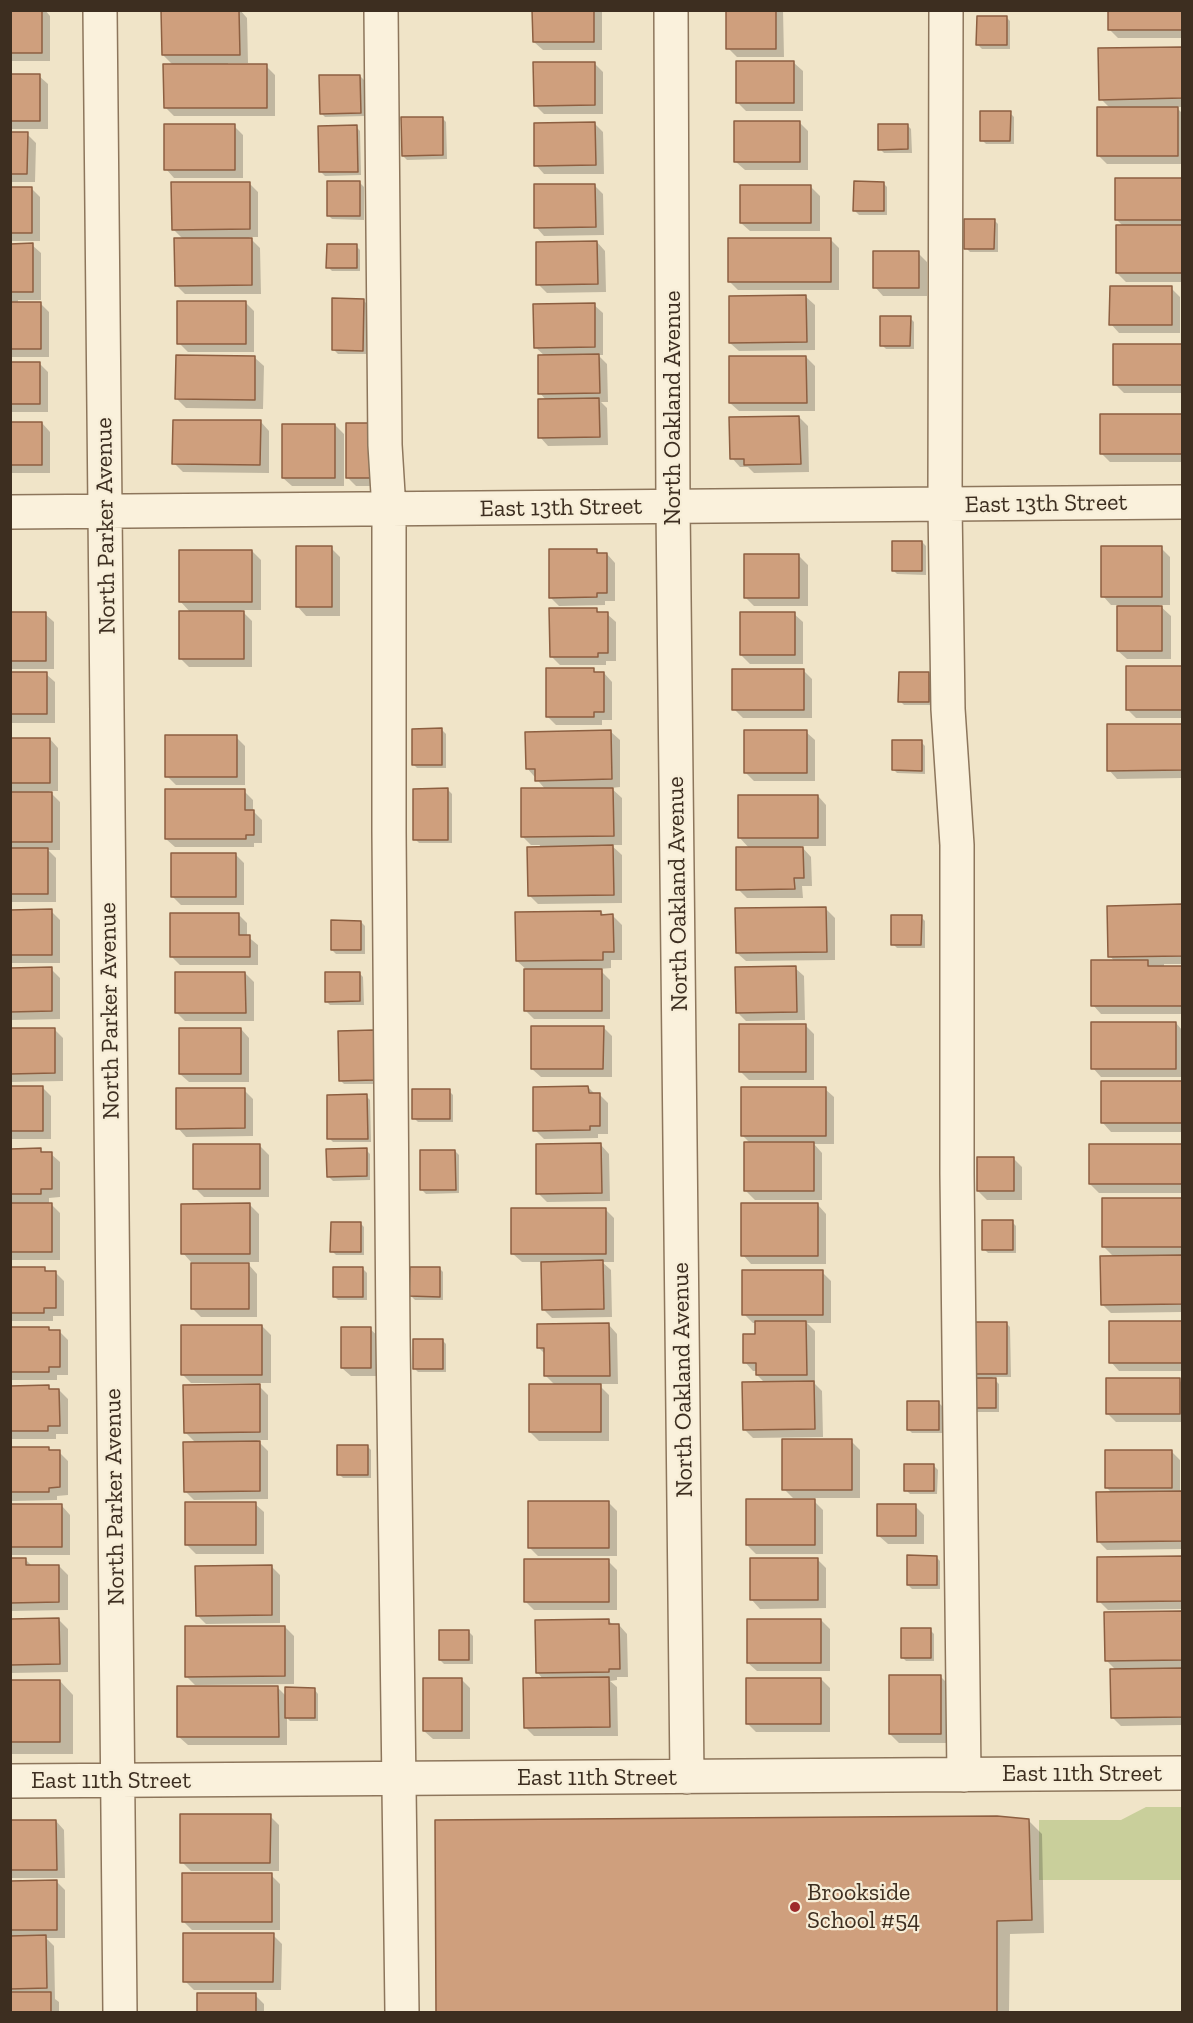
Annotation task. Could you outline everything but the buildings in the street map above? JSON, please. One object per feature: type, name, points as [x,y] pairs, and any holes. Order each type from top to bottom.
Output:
[{"type":"street","name":"North Parker Avenue","points":[[100,10],[120,2013]]},
{"type":"street","points":[[381,10],[385,445],[389,510],[392,1279],[402,2013]]},
{"type":"street","name":"North Oakland Avenue","points":[[670,10],[687,1777]]},
{"type":"street","points":[[946,10],[945,505],[948,709],[957,845],[957,1174],[964,1775]]},
{"type":"street","name":"East 13th Street","points":[[10,512],[1182,502]]},
{"type":"street","name":"East 11th Street","points":[[10,1781],[1182,1773]]},
{"type":"green space","points":[[1146,1807],[1182,1807],[1182,1880],[1039,1880],[1039,1820],[1121,1820]]},
{"type":"place","name":"Brookside School #54","points":[[795,1907]]}]
